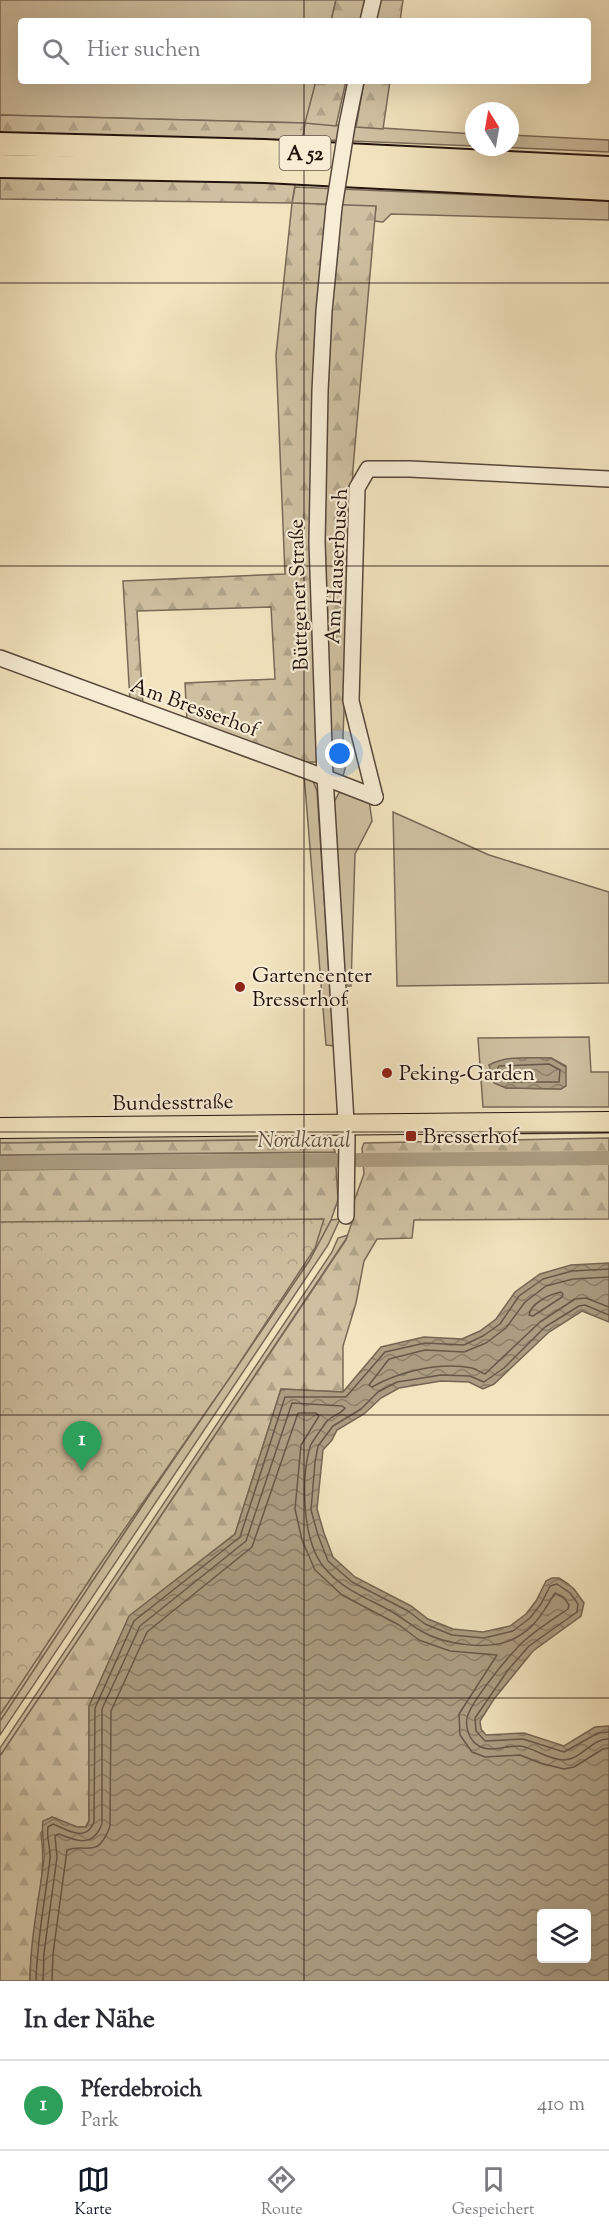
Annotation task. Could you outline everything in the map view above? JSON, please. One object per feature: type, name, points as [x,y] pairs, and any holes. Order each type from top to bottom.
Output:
[{"type":"highway","name":"A 52","points":[[0,144],[264,151],[609,168]]},
{"type":"highway","name":"A 52","points":[[0,166],[265,171],[609,189]]},
{"type":"main road","name":"Bundesstraße","points":[[0,1128],[609,1122]]},
{"type":"street","points":[[369,18],[373,0]]},
{"type":"street","name":"Büttgener Straße","points":[[346,1216],[346,1125],[325,777],[317,472],[324,311],[334,207],[355,84]]},
{"type":"street","name":"Am Hauserbusch","points":[[375,797],[351,701],[357,488],[368,469],[609,479]]},
{"type":"street","name":"Am Bresserhof","points":[[0,658],[375,797]]},
{"type":"green space","points":[[0,0],[336,0],[332,18],[18,18],[18,84],[315,84],[306,123],[465,133],[465,146],[303,139],[305,123],[0,115]]},
{"type":"green space","points":[[336,0],[365,0],[361,18],[332,18]]},
{"type":"green space","points":[[380,0],[403,0],[400,18],[376,18]]},
{"type":"green space","points":[[315,84],[345,84],[336,126],[305,123]]},
{"type":"green space","points":[[363,84],[390,84],[383,129],[356,127]]},
{"type":"green space","points":[[0,115],[305,123],[292,203],[0,199]]},
{"type":"green space","points":[[519,135],[609,140],[609,152],[519,148]]},
{"type":"green space","points":[[295,187],[609,201],[609,220],[391,214],[383,222],[374,221],[376,207],[292,203]]},
{"type":"green space","points":[[292,203],[376,206],[353,468],[343,776],[334,774],[318,762],[299,762],[187,722],[185,683],[275,679],[271,607],[137,611],[143,705],[130,701],[123,581],[285,574],[276,355]]},
{"type":"green space","points":[[304,774],[312,778],[317,791],[334,1046],[326,1045]]},
{"type":"green space","points":[[343,790],[369,800],[372,821],[355,854],[351,986],[348,986],[341,972],[334,802]]},
{"type":"green space","points":[[393,812],[489,855],[609,892],[609,983],[397,986]]},
{"type":"green space","points":[[589,1037],[591,1072],[609,1072],[609,1107],[483,1107],[478,1038]],"holes":[[[551,1058],[566,1066],[561,1089],[506,1088],[494,1082],[507,1059]]]},
{"type":"green space","points":[[609,1129],[609,1133],[461,1134],[462,1130]]},
{"type":"green space","points":[[328,1131],[332,1139],[0,1143],[0,1134]]},
{"type":"green space","points":[[609,1138],[609,1219],[414,1220],[412,1238],[377,1239],[364,1261],[356,1303],[343,1346],[343,1392],[281,1389],[235,1534],[129,1617],[89,1707],[89,1821],[86,1827],[77,1827],[52,1817],[41,1833],[43,1851],[41,1888],[30,1981],[0,1981],[0,1756],[346,1240],[353,1219],[353,1204],[364,1174],[362,1148],[364,1143]]},
{"type":"green space","points":[[332,1139],[335,1152],[0,1155],[0,1143]]},
{"type":"green space","points":[[335,1152],[336,1166],[0,1170],[0,1155]]},
{"type":"green space","points":[[336,1166],[338,1200],[331,1220],[309,1261],[152,1491],[0,1721],[0,1170]]},
{"type":"green space","points":[[324,1219],[315,1248],[233,1373],[96,1570],[0,1715],[0,1222]]},
{"type":"green space","points":[[340,1219],[328,1245],[0,1735],[0,1721],[152,1491],[309,1261],[331,1220]]},
{"type":"green space","points":[[348,1235],[0,1756],[0,1748],[332,1252],[338,1238]]},
{"type":"water","points":[[511,1058],[551,1058],[566,1067],[566,1086],[561,1089],[506,1088],[494,1083],[489,1065]]},
{"type":"water","points":[[609,1263],[609,1322],[582,1311],[549,1332],[494,1384],[483,1389],[469,1382],[441,1381],[399,1388],[381,1398],[364,1414],[337,1430],[323,1450],[317,1509],[333,1557],[355,1577],[411,1606],[428,1619],[453,1629],[483,1632],[510,1626],[526,1614],[536,1601],[546,1581],[552,1578],[559,1578],[567,1583],[584,1603],[581,1616],[533,1651],[494,1699],[480,1721],[481,1729],[486,1735],[524,1733],[564,1746],[595,1727],[609,1726],[609,1981],[30,1981],[33,1935],[44,1859],[43,1821],[52,1817],[77,1827],[86,1827],[89,1821],[89,1706],[129,1616],[235,1534],[281,1389],[343,1392],[381,1347],[424,1337],[462,1339],[480,1331],[496,1319],[515,1292],[540,1274],[571,1265]]},
{"type":"waterway","name":"Nordkanal","points":[[0,1163],[609,1158]]},
{"type":"place","name":"Gartencenter Bresserhof","points":[[240,987]]},
{"type":"place","name":"Peking-Garden","points":[[387,1073]]},
{"type":"place","name":"Bresserhof","points":[[411,1136]]},
{"type":"place","name":"Pferdebroich","points":[[82,1471]]}]
